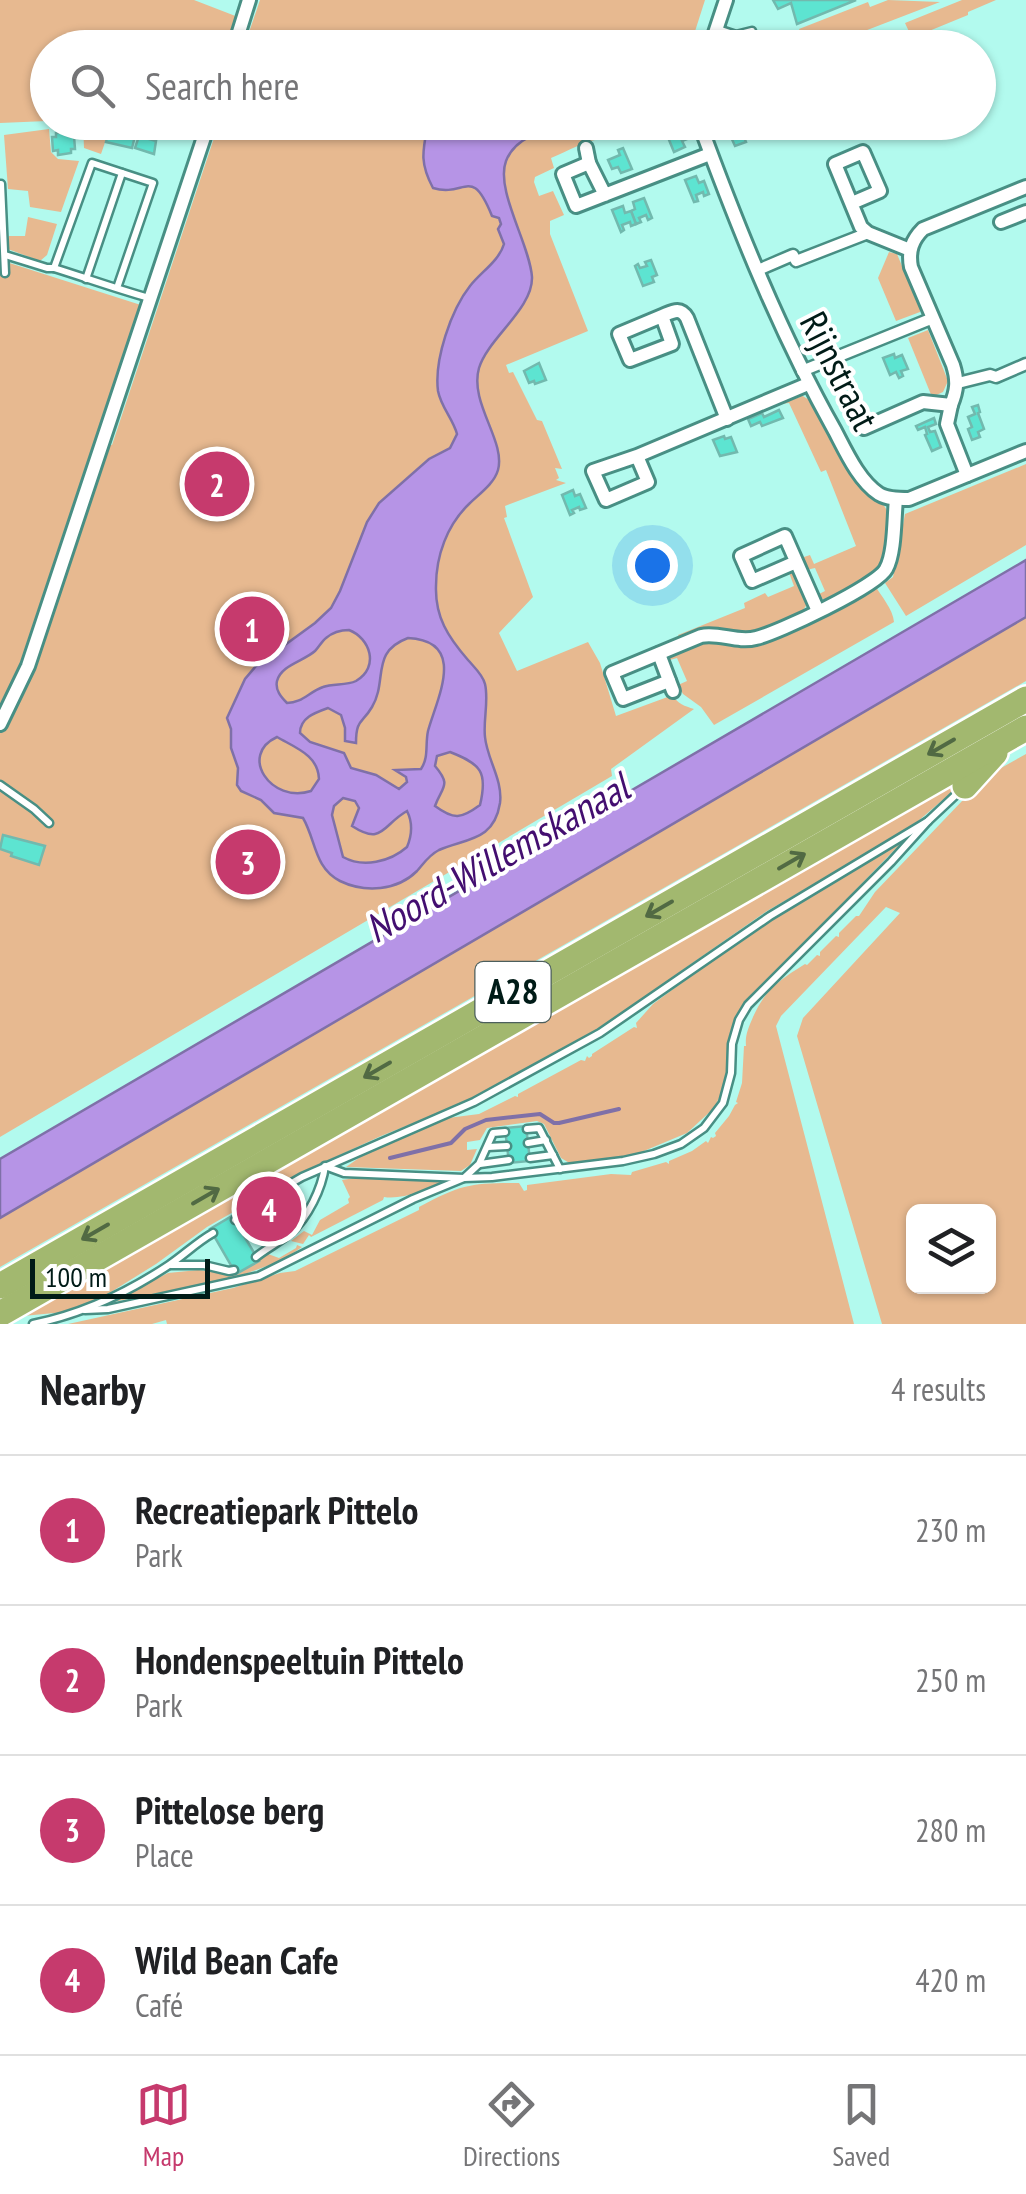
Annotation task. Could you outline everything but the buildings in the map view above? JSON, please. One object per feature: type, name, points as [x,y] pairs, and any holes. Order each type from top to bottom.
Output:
[{"type":"highway","name":"A28","points":[[0,1286],[1026,698]]},
{"type":"highway","name":"A28","points":[[965,786],[1016,734]]},
{"type":"highway","name":"A28","points":[[0,1314],[1016,734]]},
{"type":"street","points":[[240,30],[250,0]]},
{"type":"street","points":[[717,28],[726,0]]},
{"type":"street","points":[[1,719],[28,666],[203,140]]},
{"type":"street","name":"Rijnstraat","points":[[705,140],[805,378],[865,481],[879,494],[896,499]]},
{"type":"street","points":[[586,148],[589,164],[605,195]]},
{"type":"street","points":[[589,164],[563,174],[576,206],[710,154]]},
{"type":"street","points":[[967,475],[947,424],[958,382],[912,267],[910,250],[924,229],[1025,190]]},
{"type":"street","points":[[852,203],[868,233],[910,250]]},
{"type":"street","points":[[1001,222],[1026,212]]},
{"type":"street","points":[[758,270],[794,256],[796,261],[868,233]]},
{"type":"street","points":[[662,316],[676,310],[684,314],[727,419]]},
{"type":"street","points":[[638,456],[727,419],[933,318]]},
{"type":"street","points":[[958,382],[996,377],[1026,364]]},
{"type":"street","points":[[864,428],[923,402],[951,405]]},
{"type":"street","points":[[658,654],[671,686],[623,699],[612,673],[658,654],[710,634],[755,638],[818,612],[878,579],[889,559],[896,499],[909,499],[1026,452]]},
{"type":"street","points":[[796,562],[818,612]]},
{"type":"lane","points":[[717,28],[722,30]]},
{"type":"lane","points":[[54,268],[92,164],[122,173],[152,183],[117,288]]},
{"type":"lane","points":[[86,279],[122,173]]},
{"type":"lane","points":[[1,184],[6,273]]},
{"type":"lane","points":[[6,255],[149,298]]},
{"type":"lane","points":[[0,785],[50,824]]},
{"type":"lane","name":"A28","points":[[325,1166],[344,1173],[464,1178],[623,1161],[681,1144],[704,1128],[718,1111],[732,1073],[732,1044],[748,1005],[965,786]]},
{"type":"lane","name":"A28","points":[[235,1220],[243,1211],[325,1166],[474,1102],[583,1043],[770,916],[928,821]]},
{"type":"lane","points":[[527,1129],[539,1128],[560,1169]]},
{"type":"lane","name":"A28","points":[[33,1324],[259,1276],[412,1199],[464,1178],[479,1164],[493,1133],[506,1132]]},
{"type":"lane","points":[[528,1143],[546,1140]]},
{"type":"lane","points":[[486,1148],[507,1146]]},
{"type":"lane","points":[[530,1158],[552,1156]]},
{"type":"lane","points":[[479,1164],[508,1160]]},
{"type":"lane","points":[[256,1257],[292,1232],[323,1179],[325,1166]]},
{"type":"lane","name":"A28","points":[[85,1310],[170,1265],[213,1233]]},
{"type":"lane","points":[[170,1265],[234,1270]]},
{"type":"shaded area","points":[[0,0],[194,0],[238,17],[234,30],[30,30],[30,122],[0,123]]},
{"type":"shaded area","points":[[260,0],[705,0],[695,30],[250,30]]},
{"type":"shaded area","points":[[888,0],[940,2],[867,30],[799,29],[868,2],[870,7]]},
{"type":"shaded area","points":[[962,0],[996,0],[931,30],[908,30],[905,23]]},
{"type":"shaded area","points":[[30,132],[30,140],[50,140],[51,152],[58,159],[79,161],[61,212],[30,207],[28,191],[8,189],[4,135]]},
{"type":"shaded area","points":[[84,140],[106,140],[101,154],[84,148]]},
{"type":"shaded area","points":[[213,140],[597,140],[551,158],[554,168],[535,177],[534,182],[539,196],[553,191],[564,215],[550,221],[550,234],[588,331],[506,365],[537,420],[542,421],[562,469],[555,468],[559,478],[556,480],[566,483],[505,506],[504,518],[533,597],[499,633],[517,671],[588,642],[600,663],[616,716],[673,695],[679,703],[694,709],[611,769],[612,776],[0,1137],[0,260],[144,306],[100,442],[112,445]]},
{"type":"shaded area","points":[[425,140],[524,140],[511,152],[504,173],[509,202],[530,264],[530,289],[484,357],[477,381],[497,447],[498,470],[455,521],[444,542],[436,597],[444,626],[485,684],[485,737],[500,803],[492,825],[478,836],[435,852],[400,883],[370,888],[340,881],[325,869],[303,818],[274,813],[261,800],[241,791],[227,718],[245,679],[256,666],[331,608],[367,522],[379,503],[429,459],[450,448],[457,434],[438,391],[441,350],[463,296],[504,244],[498,229],[499,218],[492,216],[479,191],[467,186],[433,188],[424,163]],"holes":[[[349,630],[367,646],[370,661],[363,675],[352,683],[323,687],[287,703],[277,687],[279,676],[329,636]],[[408,638],[438,649],[444,673],[423,764],[421,769],[395,770],[406,777],[407,782],[399,789],[376,775],[351,768],[344,753],[310,742],[300,733],[305,720],[328,708],[341,715],[345,741],[356,743],[358,726],[377,697],[384,659],[396,644]],[[277,737],[315,764],[319,779],[311,791],[283,791],[264,776],[260,755]],[[450,752],[475,765],[483,784],[480,805],[458,816],[435,806],[444,782],[435,766],[437,756]],[[343,798],[355,801],[359,808],[352,826],[370,834],[382,831],[407,811],[411,829],[407,847],[376,862],[343,857],[332,815],[334,806]]]},
{"type":"shaded area","points":[[28,217],[57,224],[47,255],[40,261],[5,248],[9,236],[25,236]]},
{"type":"shaded area","points":[[889,252],[897,254],[920,309],[896,321],[878,278]]},
{"type":"shaded area","points":[[928,330],[948,381],[943,392],[932,397],[908,338]]},
{"type":"shaded area","points":[[801,395],[811,401],[855,478],[882,502],[889,514],[878,570],[826,600],[815,596],[825,591],[815,568],[806,570],[801,558],[810,555],[814,564],[856,546],[826,470],[821,472],[789,403],[781,404]]},
{"type":"shaded area","points":[[1026,464],[1026,545],[906,616],[885,583],[893,577],[905,514]]},
{"type":"shaded area","points":[[1026,560],[1026,617],[0,1218],[0,1159]]},
{"type":"shaded area","points":[[788,570],[794,571],[808,603],[801,613],[755,633],[680,639],[678,635],[745,608],[744,603],[765,593],[768,597],[794,586]]},
{"type":"shaded area","points":[[874,584],[894,622],[714,725],[678,685],[687,681],[677,658],[666,661],[668,655],[700,642],[749,644]]},
{"type":"shaded area","points":[[1026,617],[1026,681],[0,1267],[0,1218]]},
{"type":"shaded area","points":[[1026,754],[1026,1324],[882,1324],[797,1036],[803,1018],[900,913],[886,907],[781,1016],[776,1026],[854,1324],[167,1324],[166,1320],[152,1324],[68,1324],[295,1271],[467,1186],[519,1183],[524,1191],[527,1185],[631,1175],[669,1164],[716,1136],[738,1103],[746,1035],[763,999],[781,980],[820,956],[859,916],[875,892],[985,777]]},
{"type":"shaded area","points":[[968,775],[917,822],[767,911],[649,996],[562,1051],[461,1104],[305,1171],[207,1227],[103,1297],[65,1312],[23,1316],[39,1305]]},
{"type":"shaded area","points":[[904,840],[747,1002],[732,1028],[722,1092],[714,1108],[687,1133],[632,1156],[571,1164],[561,1158],[544,1124],[537,1121],[487,1128],[480,1140],[467,1142],[467,1150],[477,1149],[470,1165],[461,1171],[346,1167],[366,1153],[448,1118],[479,1114],[518,1097],[585,1061],[587,1056],[637,1028],[636,1023],[653,1004],[749,933]]},
{"type":"shaded area","points":[[342,1180],[446,1181],[407,1195],[384,1197],[311,1237],[309,1235],[303,1244],[291,1241],[304,1231],[312,1235],[320,1220],[349,1203]]},
{"type":"shaded area","points":[[297,1245],[302,1247],[283,1260],[234,1278],[108,1303],[168,1273],[198,1270],[234,1274],[268,1254],[279,1258]]},
{"type":"waterway","points":[[390,1158],[451,1143],[465,1129],[486,1120],[540,1114],[559,1123],[619,1109]]},
{"type":"place","name":"Hondenspeeltuin Pittelo","points":[[217,484]]},
{"type":"place","name":"Recreatiepark Pittelo","points":[[252,629]]},
{"type":"place","name":"Pittelose berg","points":[[248,862]]},
{"type":"place","name":"Wild Bean Cafe","points":[[269,1209]]},
{"type":"water label","name":"Noord-Willemskanaal","points":[[497,858]]}]
